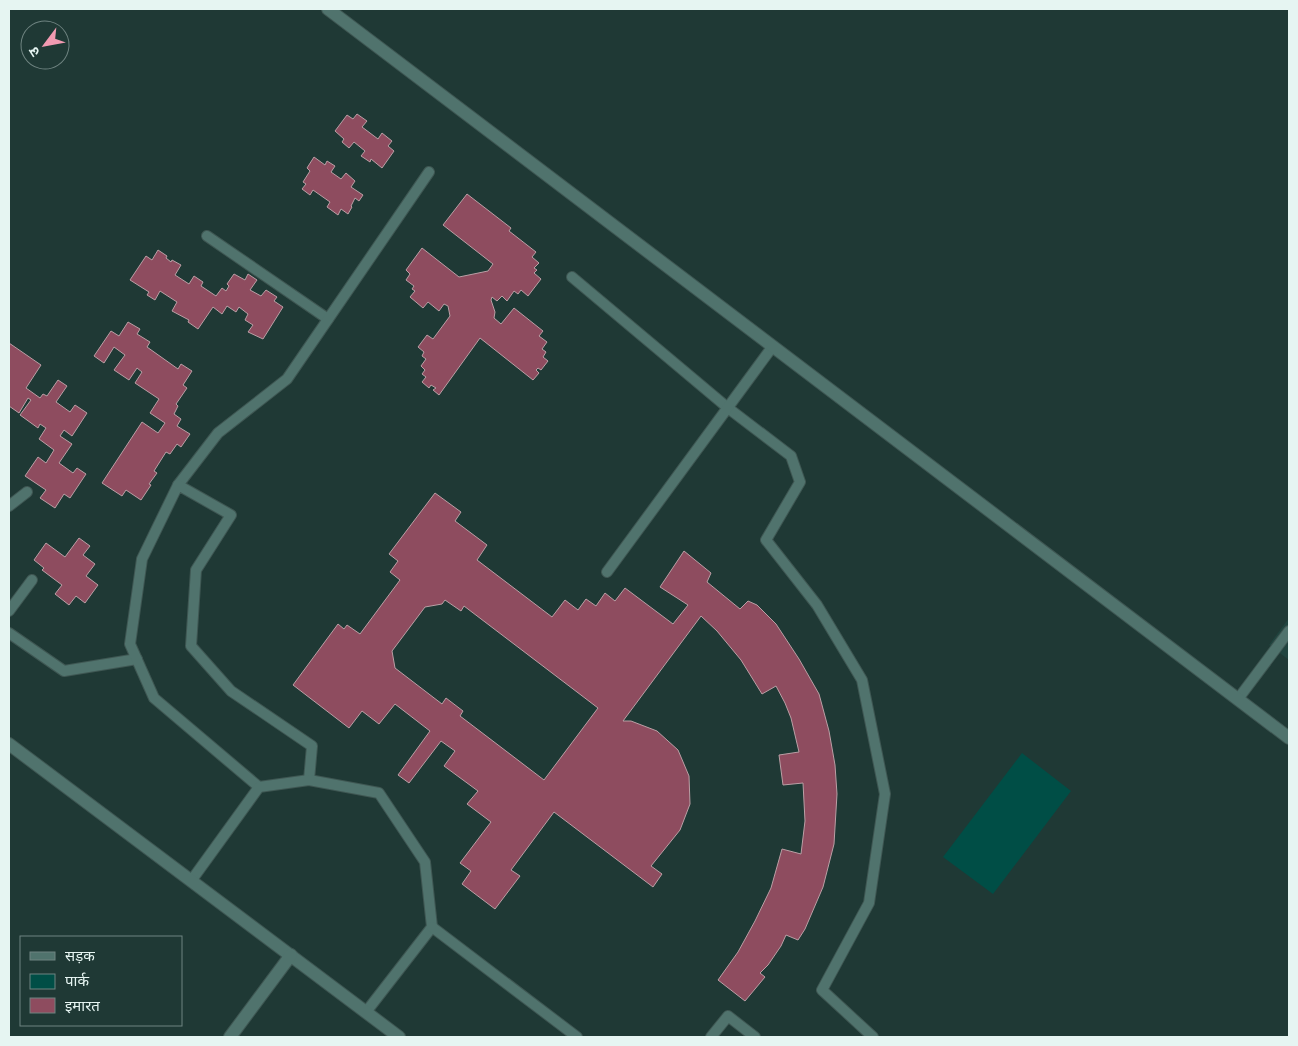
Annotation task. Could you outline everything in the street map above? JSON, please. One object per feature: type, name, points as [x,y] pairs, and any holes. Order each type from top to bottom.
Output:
[{"type":"street","points":[[328,9],[1289,738]]},
{"type":"street","points":[[9,744],[399,1037]]},
{"type":"street","points":[[230,1037],[292,956]]},
{"type":"lane","points":[[258,787],[154,698],[130,644],[142,559],[178,485],[218,433],[287,379],[429,172]]},
{"type":"lane","points":[[207,236],[328,319]]},
{"type":"lane","points":[[572,277],[728,408],[791,456],[800,482],[766,540],[817,605],[862,680],[885,794],[870,903],[822,990],[873,1037]]},
{"type":"lane","points":[[607,572],[773,346]]},
{"type":"lane","points":[[178,485],[232,515],[196,570],[191,646],[230,691],[312,746],[309,780]]},
{"type":"lane","points":[[9,506],[27,492]]},
{"type":"lane","points":[[9,611],[32,580]]},
{"type":"lane","points":[[1238,699],[1289,631]]},
{"type":"lane","points":[[9,633],[64,671],[137,659]]},
{"type":"lane","points":[[191,881],[258,787],[309,780],[379,793],[425,862],[432,927],[366,1012]]},
{"type":"lane","points":[[432,927],[577,1037]]},
{"type":"lane","points":[[711,1037],[728,1016],[755,1037]]},
{"type":"shaded area","points":[[1289,618],[1289,660],[1269,645]]},
{"type":"green space","points":[[1022,753],[1071,791],[993,894],[943,857]]},
{"type":"building","points":[[357,114],[367,121],[362,127],[378,139],[382,133],[392,141],[388,146],[394,151],[382,168],[371,159],[370,162],[361,156],[365,151],[354,142],[349,148],[342,142],[344,139],[335,131],[347,115],[353,119]]},
{"type":"building","points":[[314,157],[325,165],[327,161],[335,166],[331,172],[341,179],[346,173],[355,181],[351,187],[363,195],[359,201],[355,198],[348,214],[341,209],[338,215],[327,207],[330,202],[313,190],[310,195],[302,189],[306,184],[303,182],[310,171],[307,168]]},
{"type":"building","points":[[467,194],[511,228],[509,231],[536,252],[532,257],[539,263],[534,268],[537,270],[534,273],[541,279],[528,296],[521,290],[518,294],[514,291],[507,301],[502,296],[497,301],[492,297],[491,300],[495,312],[494,318],[501,324],[514,308],[543,331],[539,336],[547,342],[542,349],[546,352],[543,357],[548,361],[541,370],[538,368],[536,370],[539,373],[533,380],[480,338],[439,395],[433,390],[436,388],[431,385],[429,388],[422,382],[426,377],[422,374],[425,370],[421,366],[426,359],[422,356],[424,352],[418,347],[427,335],[433,339],[450,316],[448,306],[444,304],[439,311],[428,302],[423,308],[410,297],[415,291],[412,289],[414,286],[406,280],[410,274],[406,270],[422,248],[459,277],[488,271],[493,264],[443,225]]},
{"type":"building","points":[[158,250],[167,256],[166,258],[171,262],[172,260],[181,265],[175,275],[189,284],[194,276],[203,282],[201,286],[216,296],[222,288],[226,291],[229,286],[227,284],[234,274],[245,280],[248,274],[257,280],[250,290],[261,296],[266,290],[277,297],[274,301],[283,307],[263,339],[248,332],[253,325],[245,320],[248,314],[239,307],[236,312],[227,306],[222,314],[213,307],[198,329],[188,322],[189,320],[172,311],[177,302],[160,291],[155,300],[147,295],[149,292],[130,280],[146,256],[152,260]]},
{"type":"building","points":[[128,322],[140,329],[137,334],[150,342],[147,347],[178,369],[181,364],[192,371],[183,385],[187,388],[176,404],[178,406],[174,414],[181,419],[177,426],[190,434],[181,447],[177,444],[170,454],[166,452],[154,471],[157,473],[149,484],[151,485],[141,500],[126,490],[122,496],[102,483],[142,422],[158,433],[165,423],[150,413],[159,399],[135,383],[142,372],[137,368],[129,380],[114,370],[125,355],[114,347],[104,363],[94,356],[111,331],[119,336]]},
{"type":"building","points":[[9,343],[41,365],[26,388],[40,398],[43,394],[47,396],[58,380],[67,386],[56,402],[70,412],[75,405],[87,413],[72,436],[64,430],[60,436],[72,444],[59,463],[73,473],[77,468],[86,474],[70,498],[64,494],[55,508],[40,498],[46,490],[25,476],[38,457],[46,463],[54,450],[39,439],[46,428],[40,424],[38,428],[20,415],[31,400],[28,398],[19,413],[9,406]]},
{"type":"building","points":[[435,493],[461,512],[455,521],[487,545],[477,560],[552,617],[565,600],[578,610],[586,599],[596,606],[605,593],[615,601],[625,588],[673,624],[688,605],[660,587],[684,551],[711,573],[707,582],[740,609],[748,601],[757,605],[776,624],[819,694],[829,731],[835,765],[837,794],[834,844],[823,887],[805,929],[798,940],[786,935],[768,965],[760,973],[765,977],[745,1001],[718,980],[738,952],[755,921],[771,888],[782,849],[801,854],[805,821],[803,783],[783,785],[779,755],[799,752],[791,718],[776,686],[762,694],[741,660],[717,631],[701,616],[623,721],[631,721],[657,731],[678,750],[689,776],[690,804],[680,830],[651,866],[662,874],[653,887],[554,812],[511,870],[520,876],[495,909],[462,884],[471,871],[460,863],[491,822],[467,804],[478,791],[444,766],[455,751],[441,741],[409,783],[398,775],[430,731],[395,704],[379,724],[362,711],[349,728],[293,685],[338,624],[344,629],[347,625],[360,634],[400,580],[390,572],[398,561],[389,554]],"holes":[[[445,600],[461,611],[464,606],[598,708],[544,780],[460,716],[463,711],[446,698],[442,704],[395,668],[392,651],[425,607],[442,604]]]},
{"type":"building","points":[[79,538],[90,546],[83,555],[95,564],[86,576],[98,585],[85,603],[76,596],[69,605],[55,594],[62,585],[42,570],[44,568],[34,560],[46,543],[65,557]]}]
